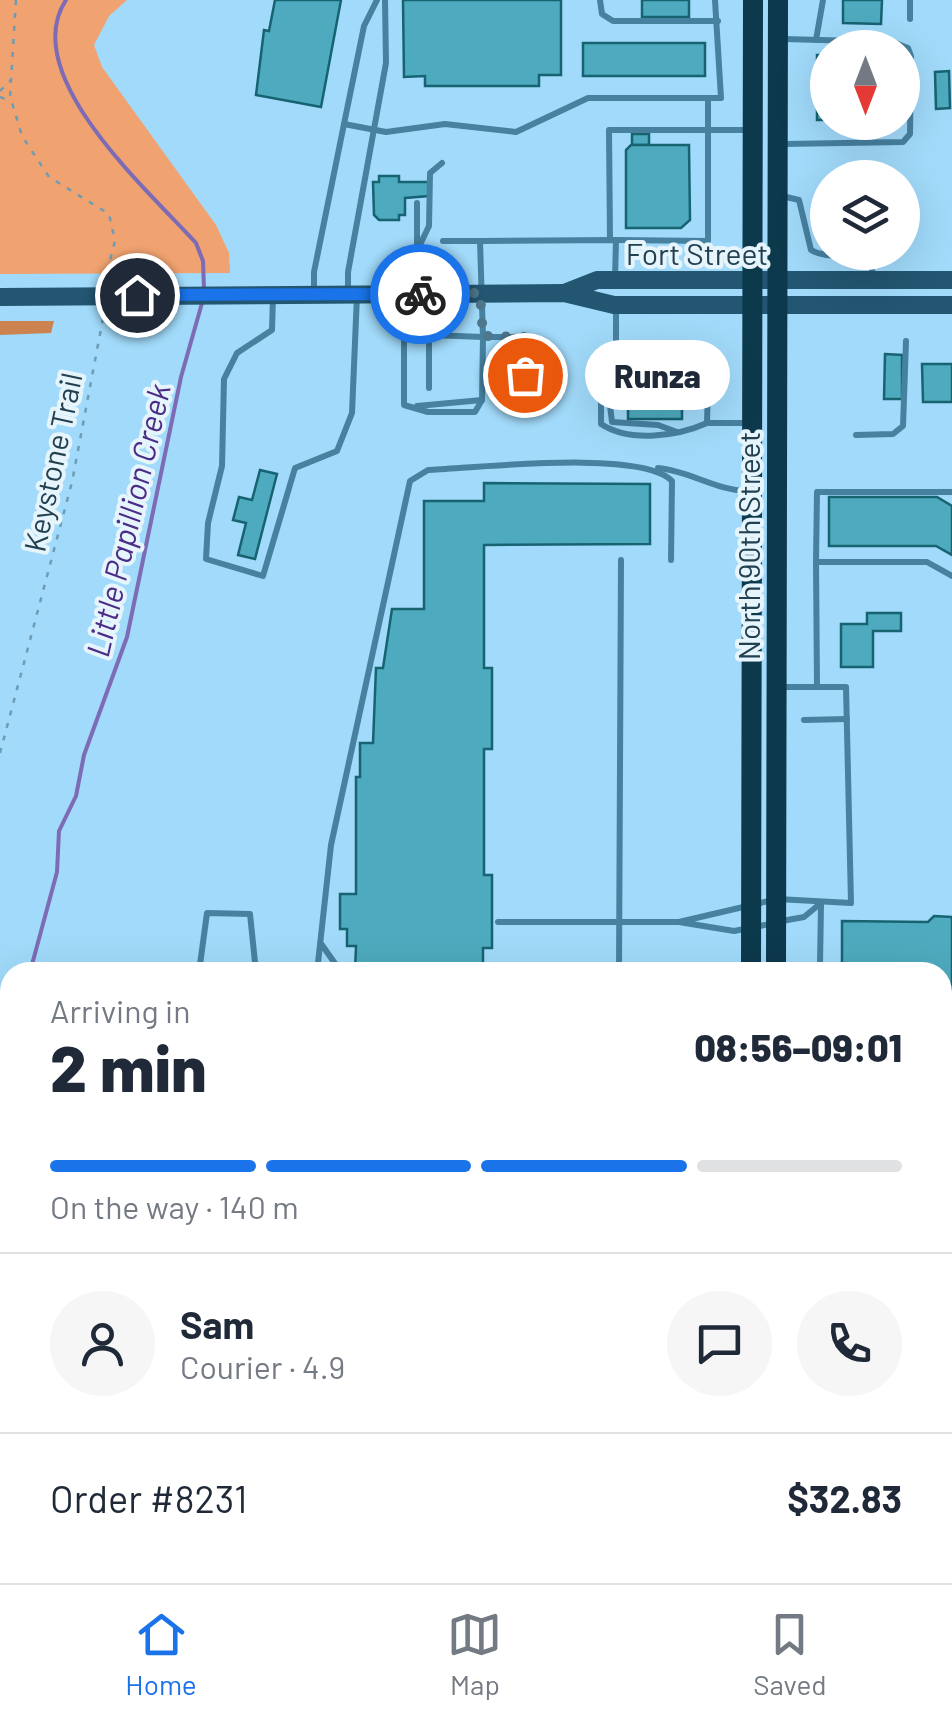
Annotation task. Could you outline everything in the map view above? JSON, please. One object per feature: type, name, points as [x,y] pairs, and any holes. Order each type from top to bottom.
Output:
[{"type":"main road","name":"North 90th Street","points":[[751,962],[753,0]]},
{"type":"main road","name":"North 90th Street","points":[[776,962],[778,0]]},
{"type":"main road","name":"Fort Street","points":[[564,293],[581,284],[615,280],[952,280]]},
{"type":"main road","name":"Fort Street","points":[[0,297],[564,293],[616,305],[952,305]]},
{"type":"main road","points":[[752,593],[767,680],[778,686]]},
{"type":"lane","points":[[314,294],[314,272],[364,26],[377,0]]},
{"type":"lane","points":[[273,294],[272,330],[237,354],[224,379],[222,466],[208,523],[206,559],[263,576],[295,468],[337,450],[352,412],[353,294],[348,272],[386,62],[385,0]]},
{"type":"lane","points":[[600,0],[602,14],[613,20],[718,21]]},
{"type":"lane","points":[[344,124],[396,132],[444,124],[516,132],[588,98],[720,98],[715,0]]},
{"type":"lane","points":[[818,30],[824,0]]},
{"type":"lane","points":[[910,0],[910,20]]},
{"type":"lane","points":[[778,40],[810,40]]},
{"type":"lane","points":[[443,241],[708,241],[708,98]]},
{"type":"lane","points":[[615,280],[609,130],[753,130]]},
{"type":"lane","points":[[777,144],[905,140]]},
{"type":"lane","points":[[417,251],[430,226],[430,173],[442,162]]},
{"type":"lane","points":[[778,196],[799,200],[811,250],[824,257],[862,256],[872,261],[873,280]]},
{"type":"lane","points":[[417,203],[417,294]]},
{"type":"lane","points":[[480,241],[483,336],[482,400],[404,405],[404,334],[429,334],[483,336],[525,337],[525,414]]},
{"type":"lane","points":[[616,305],[616,348]]},
{"type":"lane","points":[[429,334],[429,388]]},
{"type":"lane","points":[[856,434],[893,434],[903,426],[906,341]]},
{"type":"lane","points":[[707,423],[708,386],[602,386],[602,424],[615,434],[682,434],[707,423],[753,423]]},
{"type":"lane","points":[[619,386],[609,397],[612,422],[658,425],[682,434]]},
{"type":"lane","points":[[318,962],[331,845],[410,481],[428,470],[602,463],[681,472],[719,488],[753,491]]},
{"type":"lane","points":[[642,466],[658,470],[672,482],[671,560]]},
{"type":"lane","points":[[817,687],[817,492],[952,492]]},
{"type":"lane","points":[[619,962],[620,560]]},
{"type":"lane","points":[[816,562],[928,562],[952,576]]},
{"type":"lane","points":[[679,922],[776,899],[851,903],[846,687],[778,686]]},
{"type":"lane","points":[[804,720],[846,719]]},
{"type":"lane","points":[[498,922],[679,922],[715,930],[751,930],[804,917],[820,904]]},
{"type":"lane","points":[[820,904],[820,962]]},
{"type":"lane","points":[[201,962],[208,913],[250,914],[255,962]]},
{"type":"lane","points":[[321,942],[334,962]]},
{"type":"path","name":"Keystone Trail","points":[[0,753],[72,482],[104,325],[105,272],[115,241],[109,214],[41,169],[22,136],[11,102],[16,0]]},
{"type":"path","points":[[11,102],[0,94],[14,74]]},
{"type":"shaded area","points":[[0,0],[127,0],[109,16],[94,45],[102,67],[216,225],[229,253],[230,273],[0,274]]},
{"type":"shaded area","points":[[0,321],[54,321],[51,333],[0,335]]},
{"type":"building","points":[[275,0],[341,0],[321,107],[256,95],[264,30],[269,31]]},
{"type":"building","points":[[403,0],[561,0],[561,75],[539,75],[539,86],[425,86],[425,76],[404,77]]},
{"type":"building","points":[[642,0],[689,0],[689,17],[642,17]]},
{"type":"building","points":[[843,0],[882,0],[881,24],[843,23]]},
{"type":"building","points":[[583,43],[705,43],[705,76],[583,76]]},
{"type":"building","points":[[949,71],[950,108],[936,109],[935,72]]},
{"type":"building","points":[[632,134],[649,134],[649,145],[632,145]]},
{"type":"building","points":[[631,145],[689,145],[690,220],[681,228],[626,228],[626,150]]},
{"type":"building","points":[[379,176],[399,176],[399,182],[429,182],[429,196],[405,198],[405,215],[399,215],[399,220],[379,220],[374,215],[373,182],[379,182]]},
{"type":"building","points":[[540,350],[557,350],[553,398],[540,398],[535,364],[540,364]]},
{"type":"building","points":[[885,354],[902,355],[902,399],[884,399]]},
{"type":"building","points":[[922,364],[952,364],[952,402],[923,402]]},
{"type":"building","points":[[664,395],[664,400],[682,400],[682,419],[628,419],[628,400]]},
{"type":"building","points":[[260,470],[277,474],[255,559],[238,555],[246,523],[233,520],[239,497],[252,500]]},
{"type":"building","points":[[484,483],[650,484],[650,544],[484,545],[484,668],[492,668],[492,749],[484,749],[484,875],[492,875],[492,948],[483,948],[483,962],[355,962],[356,946],[347,946],[347,929],[340,929],[340,894],[356,894],[356,777],[360,777],[360,743],[373,743],[376,668],[383,668],[392,609],[424,609],[424,501],[484,501]]},
{"type":"building","points":[[829,497],[937,497],[952,506],[952,555],[936,546],[829,546]]},
{"type":"building","points":[[867,613],[901,613],[901,631],[873,631],[873,667],[841,667],[841,624],[867,624]]},
{"type":"building","points":[[934,916],[952,917],[952,962],[842,962],[842,921],[928,922]]},
{"type":"waterway","points":[[66,0],[56,30],[59,62],[73,96],[121,163],[196,243],[203,261],[204,289]]},
{"type":"waterway","name":"Little Papillion Creek","points":[[33,962],[57,872],[59,831],[76,796],[84,755],[127,637],[181,377],[202,303]]},
{"type":"way so far","points":[[420,294],[480,293],[483,336],[525,337],[525,375]]},
{"type":"place","name":"Runza","points":[[525,375]]},
{"type":"route","points":[[137,295],[420,294]]}]
